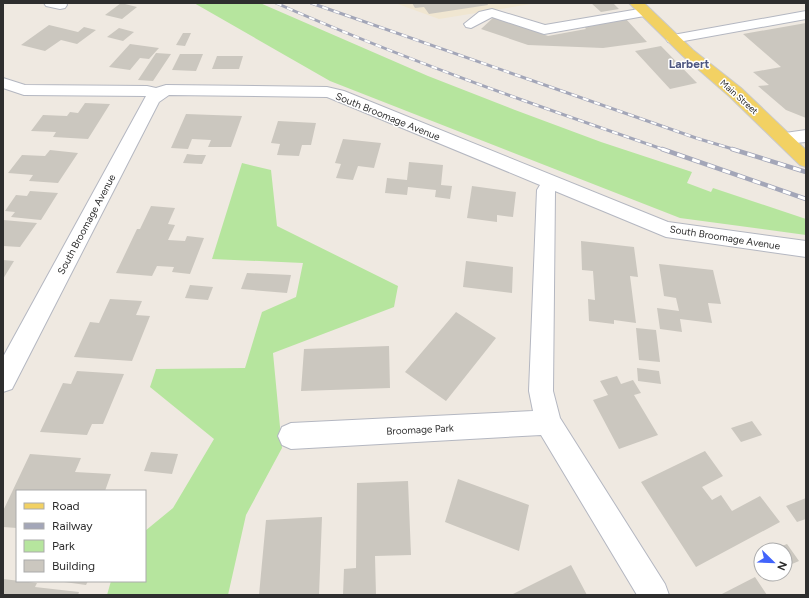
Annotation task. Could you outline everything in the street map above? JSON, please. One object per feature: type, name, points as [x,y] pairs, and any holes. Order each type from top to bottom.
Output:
[{"type":"main road","name":"Main Street","points":[[640,7],[806,161]]},
{"type":"street","points":[[471,24],[484,15],[492,13],[506,16],[544,30],[640,7]]},
{"type":"street","points":[[673,39],[806,15]]},
{"type":"street","points":[[3,83],[24,90],[148,90],[158,94]]},
{"type":"street","name":"South Broomage Avenue","points":[[3,381],[152,99],[166,90],[327,92],[338,95],[666,229],[806,249]]},
{"type":"street","points":[[788,143],[806,136]]},
{"type":"street","points":[[552,182],[546,190],[540,391],[548,422],[654,595]]},
{"type":"street","name":"Broomage Park","points":[[291,436],[548,422]]},
{"type":"shaded area","points":[[395,3],[537,3],[439,19]]},
{"type":"green space","points":[[194,3],[260,3],[428,76],[601,142],[692,172],[687,183],[711,192],[713,188],[806,219],[806,235],[680,218],[330,81]]},
{"type":"green space","points":[[242,163],[271,170],[277,226],[398,286],[394,307],[273,353],[282,448],[246,515],[228,595],[107,595],[111,582],[146,582],[146,530],[173,508],[214,439],[150,387],[156,369],[245,368],[262,312],[296,297],[303,263],[212,259]]},
{"type":"building","points":[[121,3],[137,7],[122,19],[105,15]]},
{"type":"building","points":[[412,3],[487,3],[488,5],[429,14],[424,7],[415,8]]},
{"type":"building","points":[[591,3],[613,3],[619,9],[601,12]]},
{"type":"building","points":[[494,17],[548,36],[586,29],[583,25],[625,18],[647,42],[603,48],[528,45],[481,29]]},
{"type":"building","points":[[806,23],[806,118],[786,110],[758,86],[769,85],[753,72],[781,67],[743,34]]},
{"type":"building","points":[[49,25],[78,32],[84,27],[96,30],[77,44],[61,40],[45,51],[21,45]]},
{"type":"building","points":[[119,28],[134,32],[123,41],[107,37]]},
{"type":"building","points":[[183,33],[191,33],[185,46],[176,45]]},
{"type":"building","points":[[130,44],[159,48],[149,59],[140,58],[130,70],[109,67]]},
{"type":"building","points":[[661,46],[697,83],[670,89],[635,51]]},
{"type":"building","points":[[156,53],[171,54],[153,81],[138,80]]},
{"type":"building","points":[[180,54],[203,54],[196,71],[172,70]]},
{"type":"building","points":[[217,56],[243,56],[239,69],[212,69]]},
{"type":"building","points":[[85,103],[110,104],[88,139],[53,137],[56,132],[31,131],[43,115],[67,116],[70,112],[78,113]]},
{"type":"building","points":[[186,114],[242,116],[231,147],[208,147],[211,140],[192,139],[188,149],[171,148]]},
{"type":"building","points":[[278,121],[316,123],[311,145],[302,145],[299,156],[277,155],[280,144],[271,143]]},
{"type":"building","points":[[343,139],[381,143],[374,168],[358,166],[353,180],[336,178],[341,164],[335,163]]},
{"type":"building","points":[[50,150],[78,153],[58,183],[29,181],[33,175],[8,173],[22,155],[45,156]]},
{"type":"building","points":[[187,154],[206,155],[202,164],[183,163]]},
{"type":"building","points":[[409,162],[443,165],[441,185],[452,186],[450,199],[435,197],[436,190],[408,187],[407,195],[385,193],[387,178],[407,180]]},
{"type":"building","points":[[472,186],[516,192],[513,217],[497,215],[497,222],[467,218]]},
{"type":"building","points":[[30,191],[58,193],[41,220],[11,217],[15,212],[5,211],[16,195],[27,196]]},
{"type":"building","points":[[151,206],[175,208],[168,224],[175,225],[168,240],[185,241],[187,236],[204,238],[190,274],[172,272],[174,267],[157,266],[152,276],[116,273],[137,229],[140,229]]},
{"type":"building","points":[[3,220],[37,223],[20,247],[3,246]]},
{"type":"building","points":[[581,241],[634,247],[638,277],[630,276],[636,323],[614,320],[614,324],[589,321],[588,299],[595,300],[593,271],[582,270]]},
{"type":"building","points":[[3,260],[14,261],[3,279]]},
{"type":"building","points":[[466,261],[513,267],[512,293],[463,287]]},
{"type":"building","points":[[659,264],[713,270],[721,304],[708,303],[712,323],[680,319],[682,332],[660,329],[657,308],[679,311],[676,298],[664,296]]},
{"type":"building","points":[[247,273],[291,275],[287,293],[241,289]]},
{"type":"building","points":[[190,285],[213,287],[208,300],[185,298]]},
{"type":"building","points":[[110,299],[142,301],[136,315],[150,316],[132,361],[74,357],[90,322],[99,323]]},
{"type":"building","points":[[456,312],[496,338],[446,401],[405,372]]},
{"type":"building","points":[[636,328],[656,330],[660,362],[639,360]]},
{"type":"building","points":[[389,346],[390,388],[301,391],[304,349]]},
{"type":"building","points":[[637,368],[659,371],[661,384],[638,381]]},
{"type":"building","points":[[77,371],[124,374],[103,424],[92,424],[87,435],[40,432],[63,383],[71,384]]},
{"type":"building","points":[[617,376],[621,384],[633,380],[641,393],[634,395],[658,435],[619,449],[593,400],[608,395],[600,381]]},
{"type":"building","points":[[752,421],[762,435],[741,442],[731,428]]},
{"type":"building","points":[[705,451],[723,476],[702,487],[712,500],[721,495],[732,511],[760,496],[780,522],[696,567],[641,482]]},
{"type":"building","points":[[151,452],[178,454],[172,474],[144,471]]},
{"type":"building","points":[[30,454],[81,458],[75,472],[111,474],[105,490],[16,490],[16,528],[3,527],[3,511]]},
{"type":"building","points":[[458,479],[529,505],[519,551],[445,522]]},
{"type":"building","points":[[408,481],[411,555],[375,556],[376,595],[343,595],[344,569],[356,568],[357,483]]},
{"type":"building","points":[[806,498],[806,519],[797,522],[786,506]]},
{"type":"building","points":[[322,517],[319,595],[259,595],[266,520]]},
{"type":"building","points":[[793,552],[799,561],[793,564]]},
{"type":"building","points":[[571,565],[587,595],[511,595]]},
{"type":"building","points":[[753,578],[753,582],[758,582],[767,595],[720,595]]},
{"type":"building","points":[[3,579],[16,581],[16,582],[37,583],[35,587],[79,592],[78,595],[3,595]]},
{"type":"building","points":[[64,582],[88,582],[86,585]]},
{"type":"railway","points":[[276,3],[324,24],[420,62],[665,150]]},
{"type":"railway","points":[[311,3],[696,138],[736,150]]},
{"type":"railway","points":[[662,149],[806,199]]},
{"type":"railway","points":[[732,149],[806,172]]},
{"type":"district","name":"Larbert","points":[[689,64]]}]
